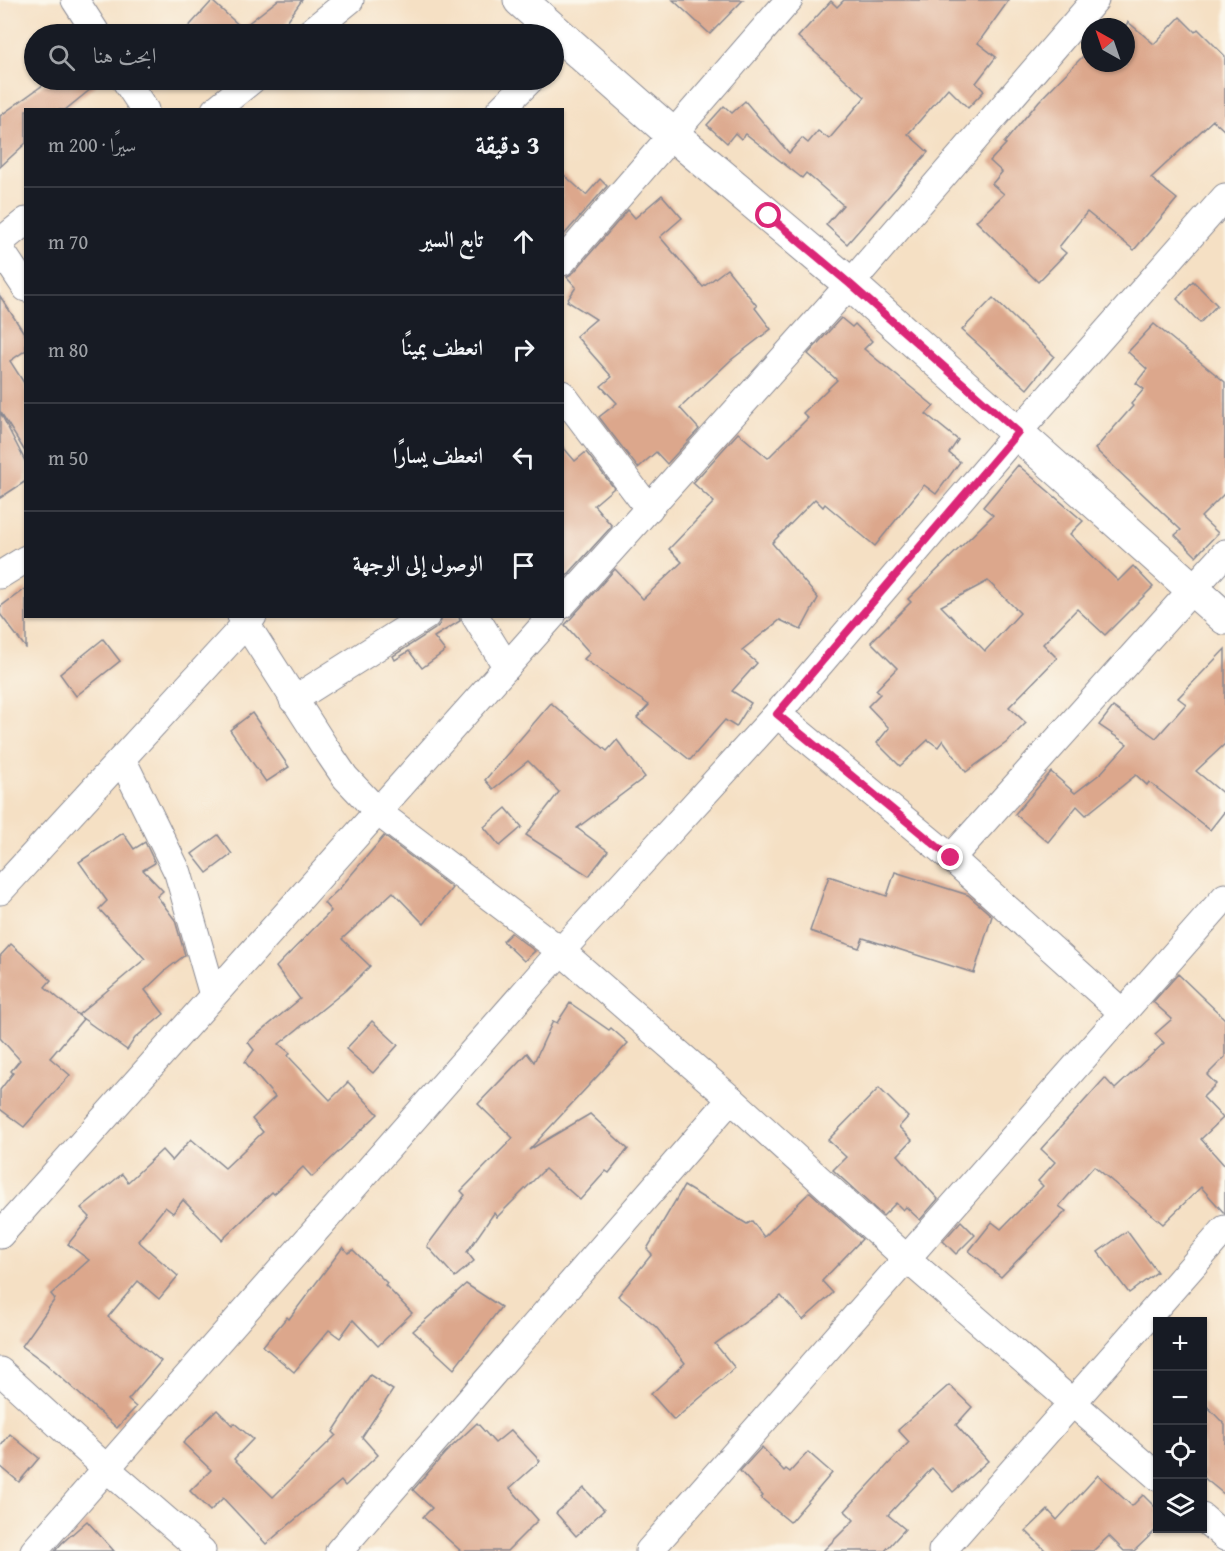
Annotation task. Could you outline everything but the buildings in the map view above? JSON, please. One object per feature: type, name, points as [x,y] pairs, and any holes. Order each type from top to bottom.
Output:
[{"type":"street","points":[[75,0],[91,24]]},
{"type":"street","points":[[320,24],[350,0]]},
{"type":"street","points":[[520,0],[540,24]]},
{"type":"street","points":[[564,260],[789,0]]},
{"type":"street","points":[[564,603],[850,284],[1095,0]]},
{"type":"street","points":[[564,51],[672,134],[850,284],[1225,618]]},
{"type":"street","points":[[132,90],[144,108]]},
{"type":"street","points":[[218,108],[240,90]]},
{"type":"street","points":[[502,108],[520,90]]},
{"type":"street","points":[[34,1551],[561,951],[777,714],[1018,432],[1225,197]]},
{"type":"street","points":[[0,242],[24,223]]},
{"type":"street","points":[[0,249],[24,285]]},
{"type":"street","points":[[564,397],[649,509]]},
{"type":"street","points":[[951,858],[1225,553]]},
{"type":"street","points":[[0,575],[24,560]]},
{"type":"street","points":[[293,700],[423,618]]},
{"type":"street","points":[[476,618],[507,667]]},
{"type":"street","points":[[0,1235],[213,994],[379,813],[550,618]]},
{"type":"street","points":[[0,891],[247,619],[293,700],[345,777],[379,813],[561,951],[731,1099],[906,1258],[1153,1474]]},
{"type":"street","points":[[777,714],[951,858],[1123,1013]]},
{"type":"street","points":[[122,759],[178,873],[213,994]]},
{"type":"street","points":[[649,1551],[1225,897]]},
{"type":"street","points":[[339,1551],[731,1099]]},
{"type":"street","points":[[942,1551],[1225,1229]]},
{"type":"street","points":[[0,1371],[106,1468],[202,1551]]},
{"type":"street","points":[[1207,1521],[1225,1537]]},
{"type":"route","points":[[769,216],[1018,432],[777,714],[951,858]]}]
